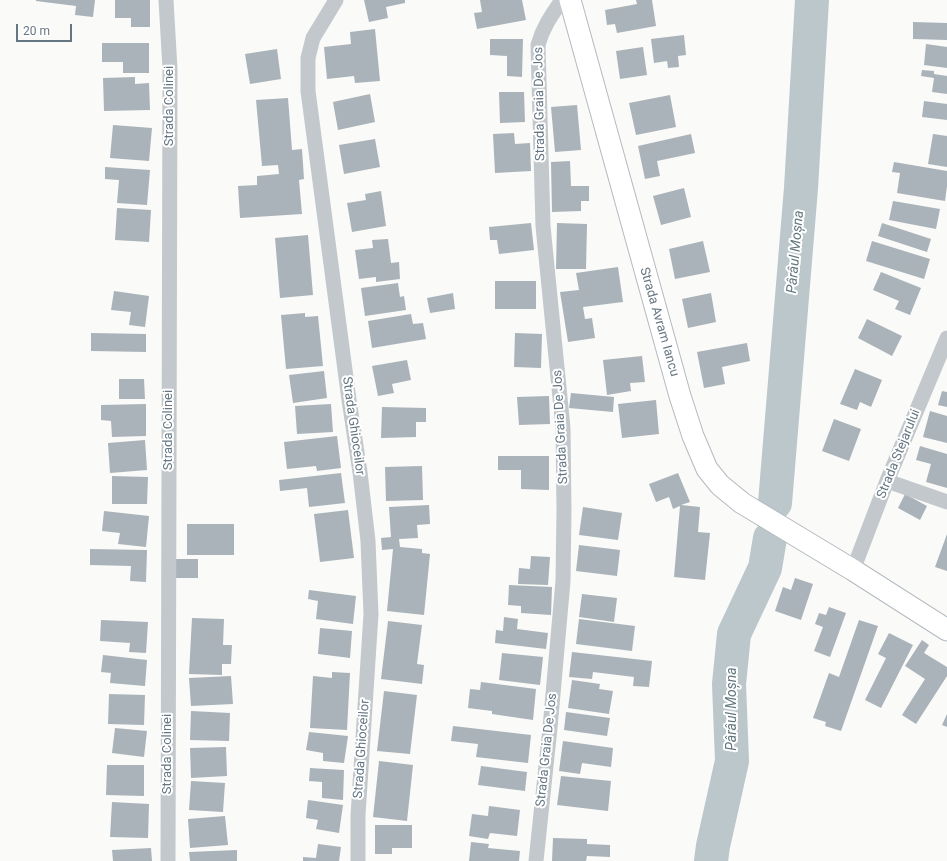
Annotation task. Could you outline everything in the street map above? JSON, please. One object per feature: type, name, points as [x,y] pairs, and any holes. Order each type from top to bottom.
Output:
[{"type":"main road","name":"Strada Avram Iancu","points":[[570,0],[680,396],[693,436],[707,469],[720,485],[742,503],[853,570],[947,630]]},
{"type":"street","name":"Strada Colinei","points":[[166,0],[170,69],[168,861]]},
{"type":"street","name":"Strada Ghioceilor","points":[[336,0],[313,38],[308,58],[308,91],[368,541],[371,614],[358,815],[358,861]]},
{"type":"street","name":"Strada Graia De Jos","points":[[536,861],[563,581],[564,511],[563,428],[543,226],[538,45],[547,21],[562,0]]},
{"type":"street","name":"Strada Stejarului","points":[[853,570],[887,481],[947,338]]},
{"type":"street","points":[[887,481],[947,502]]},
{"type":"building","points":[[36,0],[95,0],[93,17],[75,15],[76,6]]},
{"type":"building","points":[[115,0],[150,0],[150,27],[131,27],[131,18],[115,18]]},
{"type":"building","points":[[364,0],[405,0],[405,3],[386,7],[388,18],[369,22]]},
{"type":"building","points":[[480,0],[522,0],[526,20],[477,29],[474,13],[482,12]]},
{"type":"building","points":[[636,0],[652,0],[656,26],[617,33],[615,24],[607,25],[605,10],[637,4]]},
{"type":"building","points":[[913,22],[947,23],[947,40],[913,39]]},
{"type":"building","points":[[375,29],[380,81],[355,83],[354,76],[327,79],[324,47],[351,44],[350,32]]},
{"type":"building","points":[[684,35],[686,55],[678,56],[679,67],[668,68],[667,61],[654,63],[651,39]]},
{"type":"building","points":[[490,39],[523,39],[522,77],[507,76],[507,56],[490,55]]},
{"type":"building","points":[[102,43],[149,43],[149,73],[123,73],[123,62],[102,62]]},
{"type":"building","points":[[926,44],[947,47],[947,68],[924,65]]},
{"type":"building","points":[[643,47],[647,75],[620,79],[616,51]]},
{"type":"building","points":[[277,49],[281,79],[250,84],[245,54]]},
{"type":"building","points":[[922,70],[934,71],[934,74],[947,76],[947,94],[932,92],[934,78],[921,76]]},
{"type":"building","points":[[135,77],[135,84],[149,83],[150,110],[104,111],[103,78]]},
{"type":"building","points":[[499,92],[524,92],[525,122],[500,123]]},
{"type":"building","points":[[370,94],[375,122],[338,130],[333,102]]},
{"type":"building","points":[[670,95],[676,127],[636,135],[629,103]]},
{"type":"building","points":[[288,98],[292,150],[302,149],[304,179],[299,180],[302,214],[240,218],[238,186],[257,185],[257,176],[279,174],[278,165],[262,166],[256,100]]},
{"type":"building","points":[[924,101],[947,104],[947,120],[922,117]]},
{"type":"building","points":[[577,105],[581,150],[555,152],[551,107]]},
{"type":"building","points":[[113,125],[152,128],[149,161],[110,158]]},
{"type":"building","points":[[514,133],[515,144],[530,143],[531,171],[495,173],[493,134]]},
{"type":"building","points":[[691,134],[695,153],[657,161],[660,176],[645,179],[638,146]]},
{"type":"building","points":[[933,134],[947,136],[947,167],[928,164]]},
{"type":"building","points":[[375,139],[380,167],[344,174],[339,145]]},
{"type":"building","points":[[570,161],[571,186],[589,186],[589,201],[581,201],[581,211],[552,212],[551,162]]},
{"type":"building","points":[[894,162],[947,171],[945,201],[897,193],[900,173],[892,172]]},
{"type":"building","points":[[105,167],[150,170],[147,205],[117,203],[119,180],[105,179]]},
{"type":"building","points":[[684,188],[691,217],[661,225],[653,196]]},
{"type":"building","points":[[381,191],[386,226],[352,232],[347,203],[366,200],[365,194]]},
{"type":"building","points":[[893,201],[940,209],[936,229],[889,220]]},
{"type":"building","points":[[117,208],[151,210],[149,242],[115,240]]},
{"type":"building","points":[[531,223],[534,250],[499,254],[497,240],[490,240],[489,227]]},
{"type":"building","points":[[557,223],[587,224],[586,269],[556,269]]},
{"type":"building","points":[[882,223],[931,239],[927,252],[878,236]]},
{"type":"building","points":[[308,235],[313,295],[280,298],[275,238]]},
{"type":"building","points":[[388,239],[391,263],[399,262],[400,279],[376,282],[376,277],[359,279],[355,250],[373,248],[372,240]]},
{"type":"building","points":[[703,241],[710,272],[675,279],[669,249]]},
{"type":"building","points":[[872,241],[930,259],[924,279],[866,261]]},
{"type":"building","points":[[618,267],[623,302],[583,307],[585,319],[592,318],[595,338],[568,342],[560,292],[579,290],[576,273]]},
{"type":"building","points":[[881,272],[921,288],[910,315],[895,309],[899,301],[873,290]]},
{"type":"building","points":[[495,281],[536,281],[536,309],[495,309]]},
{"type":"building","points":[[398,283],[400,297],[404,296],[406,310],[365,316],[361,288]]},
{"type":"building","points":[[114,291],[149,296],[145,327],[129,325],[131,312],[111,310]]},
{"type":"building","points":[[453,293],[455,309],[430,313],[427,298]]},
{"type":"building","points":[[711,293],[716,322],[688,328],[682,299]]},
{"type":"building","points":[[305,313],[305,317],[318,316],[323,366],[286,369],[281,315]]},
{"type":"building","points":[[411,314],[413,324],[423,323],[426,339],[372,348],[368,321]]},
{"type":"building","points":[[867,319],[902,336],[892,356],[858,338]]},
{"type":"building","points":[[91,333],[146,334],[146,352],[91,351]]},
{"type":"building","points":[[515,333],[542,334],[541,368],[514,367]]},
{"type":"building","points":[[747,343],[750,361],[722,367],[725,384],[704,388],[697,352]]},
{"type":"building","points":[[642,356],[645,382],[630,383],[631,391],[607,395],[603,360]]},
{"type":"building","points":[[407,360],[411,380],[392,384],[394,393],[378,396],[372,366]]},
{"type":"building","points":[[855,369],[882,380],[871,407],[860,402],[857,410],[840,404]]},
{"type":"building","points":[[324,371],[327,398],[293,403],[289,375]]},
{"type":"building","points":[[119,379],[144,379],[145,399],[119,399]]},
{"type":"building","points":[[942,391],[947,392],[947,407],[938,405]]},
{"type":"building","points":[[571,393],[614,397],[613,412],[569,408]]},
{"type":"building","points":[[549,396],[550,424],[519,425],[517,397]]},
{"type":"building","points":[[656,400],[659,434],[622,438],[618,404]]},
{"type":"building","points":[[146,404],[146,436],[112,437],[111,421],[101,420],[101,405]]},
{"type":"building","points":[[331,404],[333,432],[297,434],[295,406]]},
{"type":"building","points":[[382,407],[426,408],[426,422],[416,422],[416,437],[381,438]]},
{"type":"building","points":[[930,411],[947,416],[947,443],[923,437]]},
{"type":"building","points":[[834,419],[861,429],[849,461],[822,451]]},
{"type":"building","points":[[337,436],[341,468],[317,471],[316,466],[287,469],[284,442]]},
{"type":"building","points":[[145,440],[147,470],[110,473],[108,443]]},
{"type":"building","points":[[920,446],[947,454],[947,488],[926,482],[931,464],[916,460]]},
{"type":"building","points":[[498,456],[549,456],[549,490],[521,489],[521,470],[498,470]]},
{"type":"building","points":[[422,466],[423,500],[386,501],[385,467]]},
{"type":"building","points":[[341,473],[345,503],[309,507],[307,488],[280,491],[279,480]]},
{"type":"building","points":[[678,473],[690,502],[681,505],[700,507],[698,532],[710,533],[705,580],[674,577],[680,506],[673,509],[669,497],[656,502],[649,484]]},
{"type":"building","points":[[112,476],[148,477],[147,504],[112,504]]},
{"type":"building","points":[[905,494],[927,506],[920,520],[898,508]]},
{"type":"building","points":[[429,505],[430,524],[417,525],[418,538],[399,539],[400,547],[422,549],[422,553],[430,554],[424,615],[387,611],[393,549],[382,550],[381,538],[391,537],[389,507]]},
{"type":"building","points":[[583,507],[622,513],[618,540],[579,535]]},
{"type":"building","points":[[348,510],[354,558],[320,562],[314,514]]},
{"type":"building","points":[[104,511],[149,516],[146,547],[118,544],[120,533],[102,531]]},
{"type":"building","points":[[187,524],[234,524],[234,555],[187,555]]},
{"type":"building","points":[[947,534],[947,571],[935,567]]},
{"type":"building","points":[[579,545],[620,550],[617,576],[576,571]]},
{"type":"building","points":[[90,549],[147,550],[146,582],[130,581],[131,566],[90,565]]},
{"type":"building","points":[[531,556],[550,557],[548,585],[518,584],[519,568],[530,569]]},
{"type":"building","points":[[172,559],[198,559],[198,578],[173,578]]},
{"type":"building","points":[[795,578],[813,584],[801,620],[775,611],[783,587],[791,590]]},
{"type":"building","points":[[509,585],[552,587],[551,615],[521,613],[521,606],[508,605]]},
{"type":"building","points":[[309,590],[356,596],[353,624],[316,619],[318,601],[308,599]]},
{"type":"building","points":[[582,594],[617,598],[614,622],[579,617]]},
{"type":"building","points":[[829,607],[846,613],[830,657],[814,651],[823,627],[815,624],[819,613],[826,615]]},
{"type":"building","points":[[504,617],[518,619],[517,629],[548,633],[546,649],[495,643],[496,630],[503,631]]},
{"type":"building","points":[[192,618],[224,619],[223,645],[232,645],[231,664],[222,664],[222,675],[189,674]]},
{"type":"building","points":[[579,619],[635,626],[632,651],[576,644]]},
{"type":"building","points":[[101,620],[148,622],[146,653],[129,652],[130,643],[100,641]]},
{"type":"building","points":[[859,620],[878,626],[841,731],[825,726],[826,722],[813,718],[829,673],[839,677]]},
{"type":"building","points":[[388,621],[422,625],[417,664],[424,665],[422,684],[381,679]]},
{"type":"building","points":[[320,628],[352,631],[350,658],[318,654]]},
{"type":"building","points":[[889,633],[913,645],[881,708],[865,700],[886,658],[878,654]]},
{"type":"building","points":[[922,640],[929,645],[924,653],[947,667],[947,676],[916,724],[902,715],[925,679],[905,666]]},
{"type":"building","points":[[572,652],[652,661],[649,687],[633,686],[634,677],[593,672],[592,679],[569,677]]},
{"type":"building","points":[[502,653],[543,657],[540,685],[499,680]]},
{"type":"building","points":[[103,655],[147,660],[145,686],[110,683],[111,673],[101,672]]},
{"type":"building","points":[[332,672],[350,673],[347,730],[310,728],[313,676],[332,678]]},
{"type":"building","points":[[231,676],[233,704],[191,706],[189,678]]},
{"type":"building","points":[[572,680],[600,684],[599,689],[613,691],[609,714],[568,708]]},
{"type":"building","points":[[481,682],[536,689],[533,720],[492,714],[492,711],[468,708],[470,689],[480,690]]},
{"type":"building","points":[[384,691],[417,695],[410,754],[377,751]]},
{"type":"building","points":[[109,694],[145,695],[144,725],[108,724]]},
{"type":"building","points":[[191,711],[230,713],[229,741],[190,740]]},
{"type":"building","points":[[566,712],[610,718],[607,736],[564,730]]},
{"type":"building","points":[[947,714],[947,727],[942,725]]},
{"type":"building","points":[[453,726],[531,735],[528,763],[476,757],[478,744],[451,741]]},
{"type":"building","points":[[115,728],[147,731],[144,757],[112,753]]},
{"type":"building","points":[[309,732],[348,736],[344,763],[323,761],[323,753],[306,750]]},
{"type":"building","points":[[563,741],[613,748],[611,767],[582,763],[580,774],[559,771]]},
{"type":"building","points":[[226,747],[227,776],[191,778],[190,748]]},
{"type":"building","points":[[379,761],[413,765],[407,821],[373,817]]},
{"type":"building","points":[[107,765],[144,765],[144,796],[106,795]]},
{"type":"building","points":[[481,766],[527,772],[525,791],[478,785]]},
{"type":"building","points":[[310,768],[344,770],[343,800],[322,798],[322,782],[309,781]]},
{"type":"building","points":[[561,776],[611,781],[608,811],[557,805]]},
{"type":"building","points":[[191,781],[225,783],[223,812],[189,810]]},
{"type":"building","points":[[308,800],[343,805],[339,833],[316,829],[318,820],[306,818]]},
{"type":"building","points":[[112,802],[149,804],[148,838],[110,837]]},
{"type":"building","points":[[489,806],[520,810],[517,836],[490,833],[488,839],[469,836],[472,814],[488,816]]},
{"type":"building","points":[[225,816],[228,845],[190,848],[188,819]]},
{"type":"building","points":[[375,825],[412,825],[412,848],[392,848],[392,854],[375,854]]},
{"type":"building","points":[[553,838],[587,839],[587,844],[610,845],[610,857],[587,856],[586,861],[552,861]]},
{"type":"building","points":[[471,842],[489,844],[488,848],[520,851],[519,861],[469,861]]},
{"type":"building","points":[[318,844],[341,847],[339,861],[303,861],[303,857],[316,858]]},
{"type":"building","points":[[151,848],[152,861],[113,861],[112,850]]},
{"type":"building","points":[[237,850],[237,861],[190,861],[189,852]]},
{"type":"waterway","name":"Pârâul Moșna","points":[[775,503],[801,188],[812,0]]},
{"type":"waterway","name":"Pârâul Moșna","points":[[711,861],[732,761],[729,684],[734,634],[765,568],[770,538]]}]
